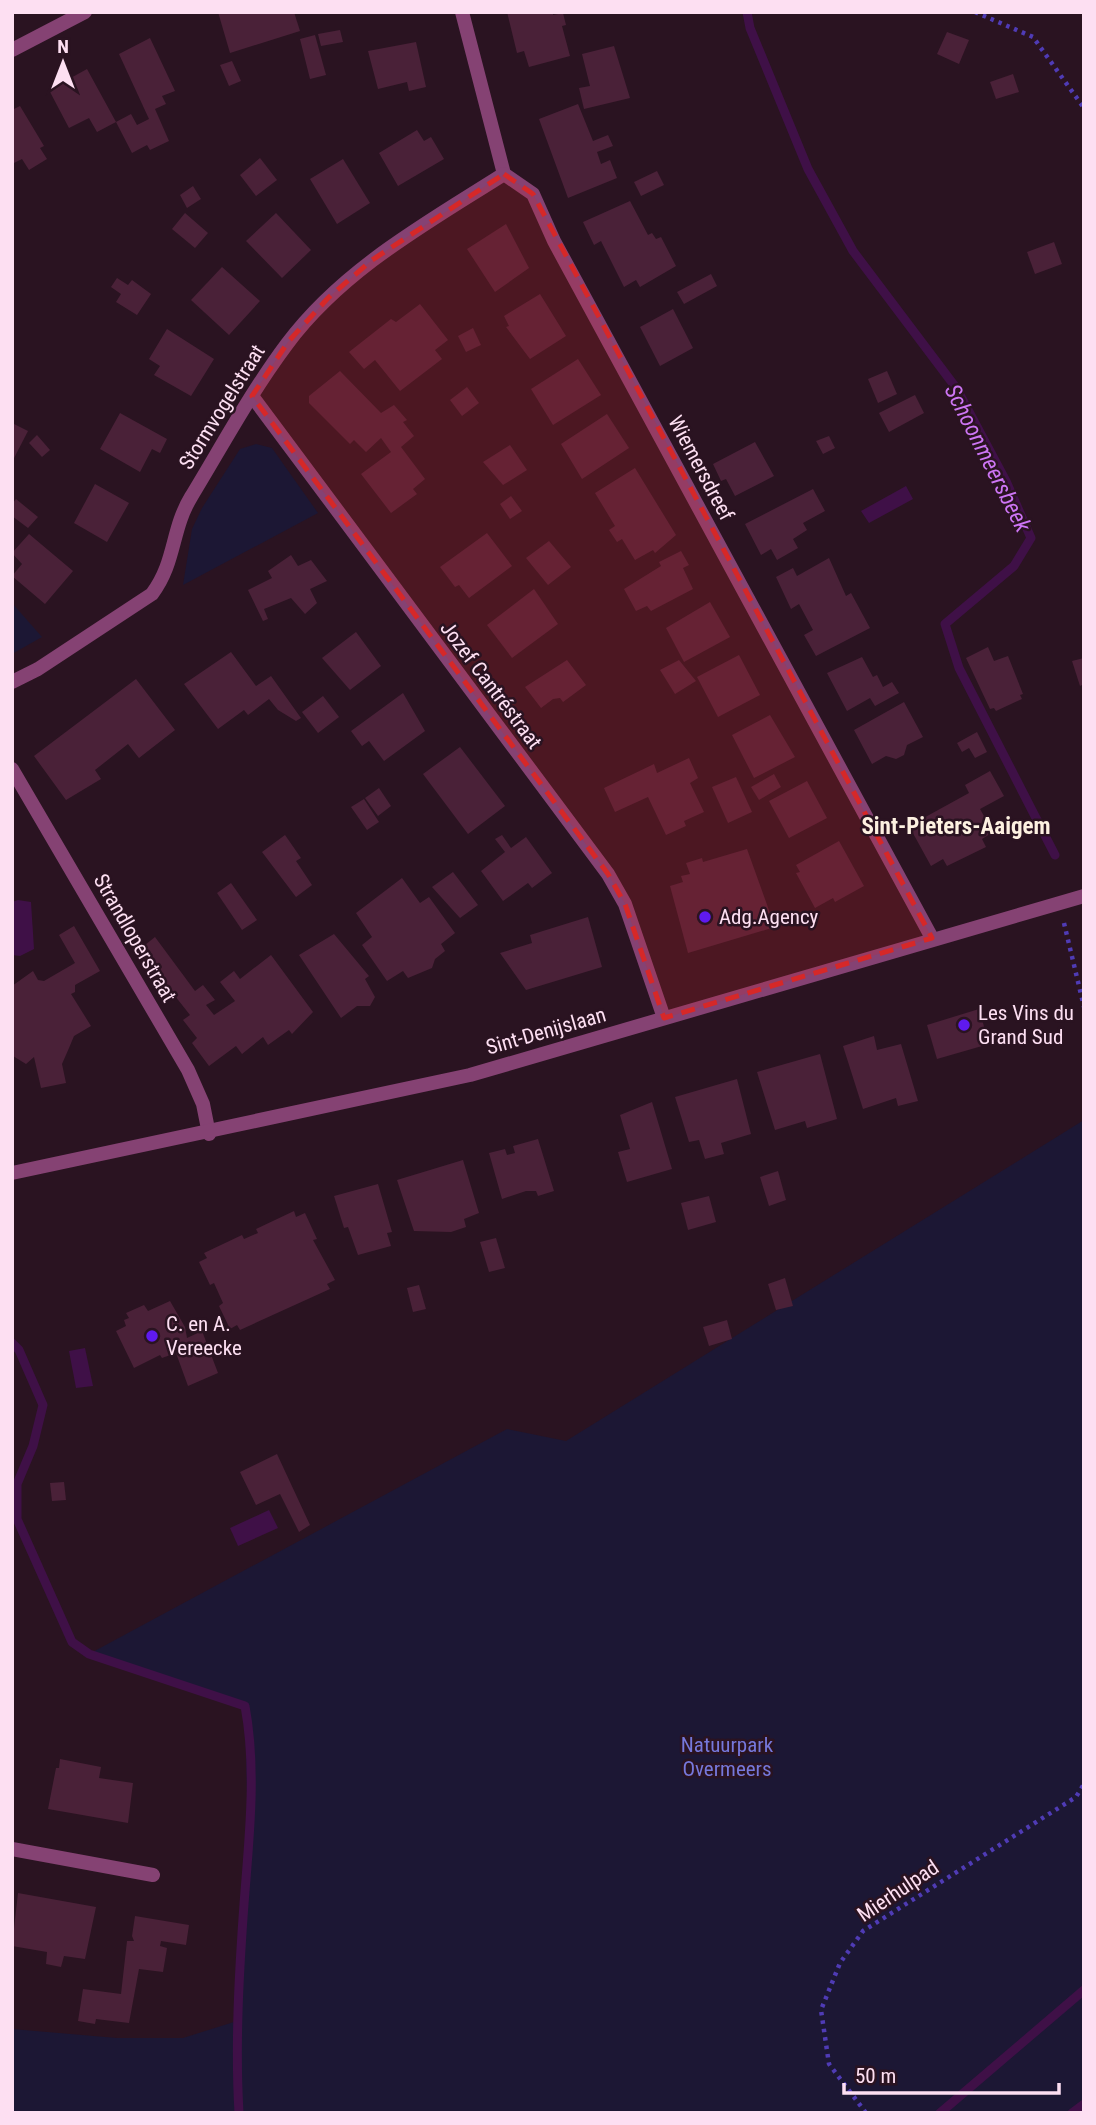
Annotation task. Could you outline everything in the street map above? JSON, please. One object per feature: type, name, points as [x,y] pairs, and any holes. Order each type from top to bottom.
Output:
[{"type":"street","points":[[12,50],[85,12]]},
{"type":"street","points":[[461,12],[504,174]]},
{"type":"street","name":"Stormvogelstraat","points":[[12,682],[38,669],[152,594],[169,568],[180,516],[251,396],[288,342],[328,298],[372,260],[504,174]]},
{"type":"street","name":"Wiemersdreef","points":[[504,174],[533,194],[561,254],[932,939]]},
{"type":"street","name":"Jozef Cantréstraat","points":[[251,396],[608,874],[625,904],[664,1018]]},
{"type":"street","name":"Strandloperstraat","points":[[12,769],[188,1070],[203,1104],[209,1133]]},
{"type":"street","name":"Sint-Denijslaan","points":[[12,1173],[209,1133],[470,1075],[1084,895]]},
{"type":"street","points":[[12,1849],[153,1875]]},
{"type":"path","points":[[975,12],[1033,37],[1084,108]]},
{"type":"path","points":[[1059,902],[1084,1007]]},
{"type":"path","name":"Mierhulpad","points":[[866,2113],[829,2064],[821,2010],[840,1963],[863,1931],[1076,1797],[1084,1784]]},
{"type":"highlighted area","points":[[504,174],[533,194],[932,938],[664,1018],[625,904],[608,874],[252,396],[288,342],[328,298],[372,260]]},
{"type":"green space","points":[[256,444],[272,448],[318,513],[183,585],[192,529],[202,508],[240,449]]},
{"type":"green space","points":[[12,603],[42,637],[12,654]]},
{"type":"green space","name":"Natuurpark Overmeers","points":[[1084,1120],[1084,2113],[12,2113],[12,2029],[117,2038],[183,2038],[237,2021],[248,1843],[245,1707],[89,1654],[507,1429],[566,1441]]},
{"type":"shaded area","points":[[906,486],[913,499],[869,523],[861,511]]},
{"type":"shaded area","points":[[12,902],[31,902],[34,949],[20,956],[12,955]]},
{"type":"shaded area","points":[[85,1348],[93,1386],[76,1388],[69,1351]]},
{"type":"shaded area","points":[[269,1510],[278,1528],[238,1546],[230,1528]]},
{"type":"building","points":[[218,12],[294,12],[300,31],[230,53]]},
{"type":"building","points":[[507,12],[553,12],[553,15],[563,13],[566,25],[562,26],[570,56],[529,67],[524,51],[517,53]]},
{"type":"building","points":[[340,30],[343,42],[321,46],[318,34]]},
{"type":"building","points":[[947,32],[969,40],[959,64],[937,54]]},
{"type":"building","points":[[315,35],[326,75],[310,79],[300,39]]},
{"type":"building","points":[[150,38],[175,91],[162,96],[166,104],[155,109],[169,141],[150,150],[147,145],[132,153],[116,122],[131,114],[137,125],[149,119],[119,54]]},
{"type":"building","points":[[416,42],[426,87],[409,91],[407,82],[378,89],[368,51]]},
{"type":"building","points":[[614,46],[630,98],[584,109],[579,88],[590,86],[582,54]]},
{"type":"building","points":[[232,61],[241,81],[229,86],[220,65]]},
{"type":"building","points":[[87,69],[116,122],[97,132],[89,118],[69,128],[49,90]]},
{"type":"building","points":[[1013,74],[1019,92],[996,99],[990,82]]},
{"type":"building","points":[[578,104],[593,141],[608,135],[613,146],[597,152],[601,164],[610,160],[617,178],[568,198],[539,119]]},
{"type":"building","points":[[20,106],[44,146],[40,148],[47,159],[29,170],[22,159],[12,164],[12,110]]},
{"type":"building","points":[[417,130],[424,141],[431,137],[444,159],[398,186],[379,153]]},
{"type":"building","points":[[260,158],[277,180],[256,196],[240,175]]},
{"type":"building","points":[[343,159],[370,203],[337,224],[310,179]]},
{"type":"building","points":[[657,171],[664,185],[641,196],[634,182]]},
{"type":"building","points":[[193,186],[201,199],[187,208],[180,195]]},
{"type":"building","points":[[630,201],[648,235],[652,233],[656,239],[661,237],[676,266],[640,287],[636,280],[624,287],[601,241],[594,245],[583,222]]},
{"type":"building","points":[[185,213],[208,233],[195,248],[172,229]]},
{"type":"building","points":[[276,213],[311,250],[282,278],[246,241]]},
{"type":"building","points":[[506,224],[529,268],[495,292],[467,249]]},
{"type":"building","points":[[1054,242],[1062,264],[1035,274],[1027,252]]},
{"type":"building","points":[[222,267],[260,301],[229,335],[191,300]]},
{"type":"building","points":[[711,274],[717,286],[684,304],[677,292]]},
{"type":"building","points":[[117,278],[128,285],[132,280],[151,294],[137,315],[116,302],[121,294],[111,287]]},
{"type":"building","points":[[540,294],[566,336],[530,359],[506,327],[509,326],[504,316]]},
{"type":"building","points":[[420,304],[448,340],[435,350],[442,359],[400,391],[375,360],[364,369],[349,352],[391,319],[396,322]]},
{"type":"building","points":[[673,309],[693,348],[660,366],[640,327]]},
{"type":"building","points":[[473,328],[481,345],[466,352],[458,336]]},
{"type":"building","points":[[167,329],[214,359],[191,396],[154,375],[160,366],[149,359]]},
{"type":"building","points":[[578,359],[601,395],[553,425],[531,389]]},
{"type":"building","points":[[340,371],[381,413],[394,405],[407,420],[403,422],[414,436],[401,447],[425,479],[413,489],[417,494],[391,513],[361,474],[391,452],[381,438],[366,452],[354,440],[350,444],[309,403],[309,396]]},
{"type":"building","points":[[887,371],[897,394],[878,403],[868,379]]},
{"type":"building","points":[[467,387],[479,403],[462,416],[450,400]]},
{"type":"building","points":[[915,395],[924,413],[889,432],[879,413]]},
{"type":"building","points":[[120,413],[167,439],[160,453],[152,449],[140,472],[100,449]]},
{"type":"building","points":[[607,414],[629,448],[582,479],[561,444]]},
{"type":"building","points":[[12,423],[28,431],[12,462]]},
{"type":"building","points":[[37,435],[50,450],[42,457],[29,443]]},
{"type":"building","points":[[829,436],[835,448],[823,454],[816,441]]},
{"type":"building","points":[[755,442],[774,476],[735,496],[726,479],[721,481],[713,464]]},
{"type":"building","points":[[510,445],[527,470],[503,485],[483,462]]},
{"type":"building","points":[[635,468],[676,535],[655,553],[653,550],[635,560],[622,539],[617,542],[609,530],[615,526],[595,493]]},
{"type":"building","points":[[95,484],[129,503],[107,542],[74,523]]},
{"type":"building","points":[[813,489],[825,511],[803,523],[807,530],[793,539],[798,548],[777,560],[771,549],[761,555],[745,524]]},
{"type":"building","points":[[511,496],[522,511],[510,519],[500,504]]},
{"type":"building","points":[[16,499],[38,517],[28,528],[12,516],[12,504]]},
{"type":"building","points":[[487,533],[512,566],[469,598],[459,585],[455,587],[440,567]]},
{"type":"building","points":[[29,534],[73,571],[45,604],[12,576],[22,564],[12,553]]},
{"type":"building","points":[[549,541],[571,567],[548,585],[526,558]]},
{"type":"building","points":[[681,551],[689,565],[683,568],[693,589],[651,611],[647,606],[636,611],[624,589],[661,566],[659,562]]},
{"type":"building","points":[[291,555],[298,566],[311,560],[327,581],[310,589],[317,603],[305,614],[291,598],[264,609],[268,619],[263,621],[248,590],[272,578],[268,571]]},
{"type":"building","points":[[829,558],[846,596],[851,593],[870,628],[816,656],[804,635],[813,630],[799,604],[791,609],[776,577],[793,568],[797,576]]},
{"type":"building","points":[[534,589],[558,624],[512,658],[487,625]]},
{"type":"building","points":[[710,602],[730,637],[684,662],[666,628]]},
{"type":"building","points":[[356,632],[381,666],[350,690],[322,658]]},
{"type":"building","points":[[988,647],[994,661],[1008,656],[1023,694],[1020,695],[1022,699],[996,711],[994,708],[990,709],[966,658]]},
{"type":"building","points":[[231,652],[256,686],[271,676],[301,718],[296,721],[278,710],[269,699],[248,715],[244,710],[218,729],[184,684]]},
{"type":"building","points":[[739,655],[760,695],[718,717],[697,677]]},
{"type":"building","points":[[862,657],[873,677],[877,675],[883,687],[892,682],[899,693],[875,706],[870,698],[847,711],[827,673]]},
{"type":"building","points":[[1084,658],[1084,684],[1080,686],[1072,661]]},
{"type":"building","points":[[567,660],[586,685],[563,702],[560,698],[553,699],[541,708],[525,687]]},
{"type":"building","points":[[679,660],[696,681],[675,694],[660,670]]},
{"type":"building","points":[[136,679],[175,730],[139,758],[128,744],[95,770],[101,779],[66,800],[34,756]]},
{"type":"building","points":[[403,693],[425,731],[384,761],[369,741],[362,746],[351,731]]},
{"type":"building","points":[[323,696],[339,717],[318,733],[302,712]]},
{"type":"building","points":[[904,702],[923,737],[907,745],[904,755],[896,759],[886,756],[872,764],[854,730]]},
{"type":"building","points":[[770,715],[795,757],[754,778],[732,735]]},
{"type":"building","points":[[977,732],[987,752],[975,758],[969,748],[962,752],[957,743]]},
{"type":"building","points":[[460,747],[505,806],[468,834],[423,774]]},
{"type":"building","points":[[689,758],[698,778],[690,783],[704,812],[684,821],[686,826],[666,835],[648,797],[615,812],[604,788],[654,764],[657,773]]},
{"type":"building","points":[[990,771],[1004,796],[980,809],[993,832],[982,839],[986,847],[947,866],[943,859],[931,866],[909,826],[969,793],[965,785]]},
{"type":"building","points":[[774,774],[781,787],[759,800],[751,787]]},
{"type":"building","points":[[736,777],[752,812],[728,823],[712,787]]},
{"type":"building","points":[[807,781],[827,818],[789,838],[769,801]]},
{"type":"building","points":[[379,788],[391,806],[378,816],[365,798]]},
{"type":"building","points":[[364,799],[379,822],[367,830],[351,807]]},
{"type":"building","points":[[285,835],[301,858],[296,861],[312,885],[296,897],[262,852]]},
{"type":"building","points":[[502,835],[511,848],[526,837],[552,873],[532,888],[528,883],[503,901],[481,871],[505,852],[495,839]]},
{"type":"building","points":[[839,841],[864,886],[835,902],[833,898],[815,908],[796,873],[800,872],[796,865]]},
{"type":"building","points":[[747,849],[775,927],[688,953],[670,886],[683,882],[681,876],[690,874],[686,863],[702,858],[703,862]]},
{"type":"building","points":[[453,872],[478,905],[460,918],[432,887]]},
{"type":"building","points":[[402,878],[420,903],[429,897],[455,933],[441,944],[445,951],[435,959],[432,968],[408,978],[403,971],[387,981],[362,945],[372,937],[356,913]]},
{"type":"building","points":[[231,883],[257,920],[242,930],[217,893]]},
{"type":"building","points":[[588,917],[602,967],[526,990],[500,953],[532,943],[530,935]]},
{"type":"building","points":[[74,926],[100,971],[75,985],[75,992],[71,994],[91,1026],[74,1036],[62,1064],[66,1083],[41,1088],[34,1057],[26,1064],[13,1056],[12,986],[33,971],[38,980],[44,981],[75,963],[59,935]]},
{"type":"building","points":[[334,934],[369,976],[365,979],[375,997],[370,1006],[357,1006],[341,1018],[299,955]]},
{"type":"building","points":[[155,937],[195,991],[203,985],[215,1000],[206,1005],[214,1015],[235,1001],[220,982],[234,971],[240,979],[271,955],[313,1012],[292,1034],[289,1030],[268,1045],[263,1037],[242,1054],[236,1046],[209,1066],[192,1043],[197,1038],[183,1020],[190,1015],[175,996],[170,1000],[135,953]]},
{"type":"building","points":[[979,1009],[989,1044],[937,1059],[927,1025]]},
{"type":"building","points":[[874,1036],[877,1050],[901,1044],[918,1101],[898,1106],[896,1098],[863,1109],[843,1046]]},
{"type":"building","points":[[820,1054],[837,1119],[807,1128],[805,1121],[775,1130],[757,1072]]},
{"type":"building","points":[[737,1079],[751,1134],[721,1143],[724,1154],[705,1159],[699,1140],[689,1142],[675,1097]]},
{"type":"building","points":[[652,1102],[672,1169],[627,1182],[618,1152],[630,1149],[620,1115]]},
{"type":"building","points":[[538,1139],[554,1191],[538,1196],[536,1191],[526,1191],[502,1199],[489,1153],[505,1149],[507,1155],[515,1153],[513,1146]]},
{"type":"building","points":[[463,1160],[479,1213],[464,1219],[466,1227],[451,1232],[414,1231],[397,1180]]},
{"type":"building","points":[[778,1171],[786,1200],[769,1206],[760,1177]]},
{"type":"building","points":[[378,1184],[392,1232],[387,1233],[391,1246],[358,1255],[348,1227],[344,1228],[334,1196]]},
{"type":"building","points":[[709,1196],[716,1222],[688,1230],[681,1203]]},
{"type":"building","points":[[294,1211],[296,1217],[305,1213],[317,1239],[313,1240],[335,1280],[327,1284],[330,1289],[240,1330],[237,1325],[230,1329],[219,1306],[223,1303],[214,1283],[210,1285],[199,1262],[207,1258],[204,1253],[242,1235],[244,1239],[258,1233],[256,1229]]},
{"type":"building","points":[[496,1238],[505,1268],[489,1272],[480,1242]]},
{"type":"building","points":[[785,1278],[793,1306],[776,1310],[768,1284]]},
{"type":"building","points":[[419,1285],[426,1309],[413,1312],[407,1288]]},
{"type":"building","points":[[170,1301],[185,1327],[187,1338],[202,1331],[218,1373],[188,1386],[176,1353],[162,1358],[160,1355],[134,1368],[116,1331],[126,1326],[124,1320],[129,1318],[126,1313],[144,1305],[148,1311]]},
{"type":"building","points":[[727,1320],[732,1339],[709,1346],[703,1327]]},
{"type":"building","points":[[277,1454],[310,1525],[299,1532],[280,1494],[256,1505],[240,1472]]},
{"type":"building","points":[[64,1482],[66,1500],[52,1501],[50,1483]]},
{"type":"building","points":[[60,1759],[101,1767],[99,1778],[133,1783],[128,1823],[48,1809]]},
{"type":"building","points":[[18,1893],[96,1907],[85,1959],[64,1956],[61,1967],[46,1964],[47,1952],[12,1946]]},
{"type":"building","points":[[135,1916],[189,1925],[186,1945],[161,1941],[160,1946],[167,1948],[163,1972],[139,1969],[129,2023],[96,2019],[95,2024],[78,2021],[83,1989],[121,1994],[127,1941],[134,1941],[132,1936]]},
{"type":"waterway","name":"Schoonmeersbeek","points":[[747,12],[750,28],[808,169],[853,251],[957,389],[1006,481],[1031,538],[1014,566],[945,624],[959,668],[1055,855]]},
{"type":"waterway","points":[[12,1343],[19,1350],[43,1405],[33,1446],[17,1484],[17,1519],[72,1642],[89,1654],[245,1706],[251,1780],[238,2008],[239,2113]]},
{"type":"waterway","points":[[940,2113],[1084,1990]]},
{"type":"waterway","points":[[1072,2113],[1084,2104]]},
{"type":"place","name":"Adg.Agency","points":[[705,917]]},
{"type":"place","name":"Les Vins du Grand Sud","points":[[964,1025]]},
{"type":"place","name":"C. en A. Vereecke","points":[[152,1336]]},
{"type":"district","name":"Sint-Pieters-Aaigem","points":[[956,826]]}]
